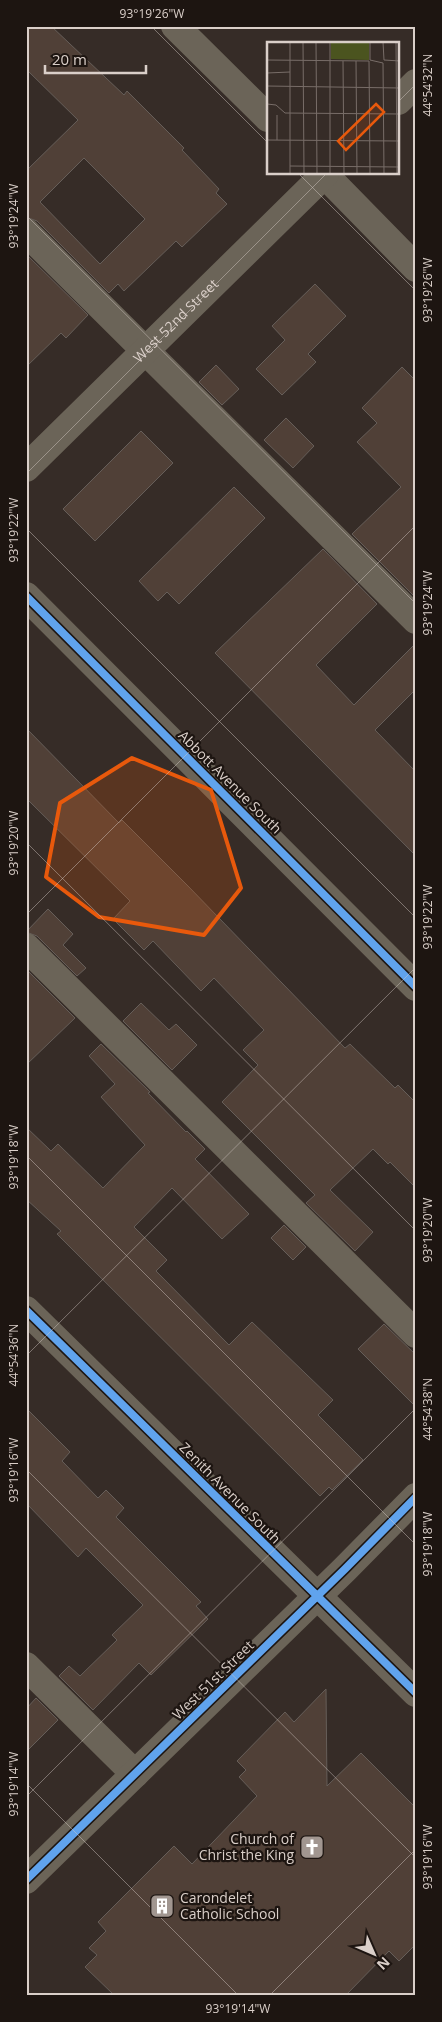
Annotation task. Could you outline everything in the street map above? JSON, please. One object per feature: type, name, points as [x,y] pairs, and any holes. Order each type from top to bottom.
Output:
[{"type":"street","points":[[175,26],[267,117]]},
{"type":"street","points":[[400,99],[416,83]]},
{"type":"street","name":"West 52nd Street","points":[[26,468],[323,175]]},
{"type":"street","points":[[325,175],[416,268]]},
{"type":"street","points":[[26,232],[147,350],[416,620]]},
{"type":"street","name":"Abbott Avenue South","points":[[26,596],[416,987]]},
{"type":"street","points":[[26,947],[416,1334]]},
{"type":"street","name":"Zenith Avenue South","points":[[26,1310],[416,1693]]},
{"type":"street","name":"West 51st Street","points":[[26,1880],[416,1497]]},
{"type":"street","points":[[26,1666],[135,1774]]},
{"type":"highlighted area","points":[[132,758],[211,790],[241,888],[204,935],[99,917],[46,877],[60,803]]},
{"type":"building","points":[[26,26],[51,26],[124,95],[127,91],[184,148],[182,150],[219,189],[216,193],[227,204],[182,247],[176,241],[124,291],[118,284],[109,293],[37,221],[26,217],[26,171],[78,120],[26,69]],"holes":[[[84,158],[145,219],[100,264],[40,202]]]},
{"type":"building","points":[[26,254],[88,315],[66,338],[61,333],[26,367]]},
{"type":"building","points":[[315,284],[346,316],[308,354],[316,362],[282,395],[256,369],[285,340],[272,326]]},
{"type":"building","points":[[216,365],[239,389],[222,405],[199,382]]},
{"type":"building","points":[[402,367],[416,381],[416,598],[352,534],[401,487],[357,442],[377,423],[362,408]]},
{"type":"building","points":[[286,418],[314,446],[293,468],[264,440]]},
{"type":"building","points":[[141,431],[173,463],[95,541],[63,509]]},
{"type":"building","points":[[234,487],[265,518],[179,604],[167,592],[158,601],[139,581]]},
{"type":"building","points":[[323,549],[377,604],[316,665],[354,705],[416,643],[416,689],[375,730],[416,772],[416,856],[215,653]]},
{"type":"building","points":[[26,728],[119,823],[122,820],[187,885],[345,1048],[350,1044],[395,1088],[398,1085],[416,1103],[416,1188],[390,1162],[388,1164],[373,1149],[330,1190],[373,1232],[355,1251],[306,1203],[315,1195],[222,1102],[258,1065],[243,1050],[264,1030],[214,978],[201,991],[153,941],[144,950],[113,919],[130,901],[26,798]]},
{"type":"building","points":[[48,909],[73,934],[63,945],[86,968],[77,976],[37,936],[26,932]]},
{"type":"building","points":[[26,969],[75,1018],[26,1065]]},
{"type":"building","points":[[141,1003],[169,1030],[176,1024],[197,1045],[172,1070],[123,1021]]},
{"type":"building","points":[[101,1044],[150,1092],[148,1093],[186,1132],[205,1149],[195,1159],[249,1214],[222,1239],[172,1188],[134,1227],[167,1260],[156,1271],[229,1345],[252,1322],[333,1400],[318,1415],[363,1460],[332,1490],[329,1487],[320,1496],[57,1234],[61,1231],[26,1199],[26,1127],[51,1151],[58,1144],[103,1188],[145,1145],[101,1097],[115,1084],[89,1056]]},
{"type":"building","points":[[284,1225],[306,1247],[293,1260],[271,1238]]},
{"type":"building","points":[[384,1324],[416,1355],[416,1407],[358,1349]]},
{"type":"building","points":[[26,1408],[70,1452],[62,1461],[98,1498],[106,1490],[124,1508],[116,1517],[201,1602],[196,1606],[208,1619],[151,1675],[139,1663],[93,1710],[59,1676],[69,1666],[80,1676],[117,1640],[112,1635],[143,1605],[86,1548],[78,1557],[26,1503]]},
{"type":"building","name":"Church of Christ the King","points":[[326,1689],[327,1786],[361,1753],[416,1808],[416,1944],[399,1961],[389,1951],[345,1996],[115,1996],[85,1967],[97,1955],[89,1948],[106,1931],[98,1922],[174,1846],[192,1864],[257,1796],[239,1777],[246,1770],[237,1761],[285,1712],[294,1722]]},
{"type":"building","points":[[36,1698],[58,1720],[26,1752],[26,1709]]},
{"type":"cycle path","points":[[26,596],[416,987]]},
{"type":"cycle path","points":[[26,1310],[416,1693]]},
{"type":"cycle path","points":[[26,1880],[345,1569],[416,1497]]},
{"type":"place","name":"Church of Christ the King","points":[[312,1847]]},
{"type":"place","name":"Carondelet Catholic School","points":[[162,1906]]}]
